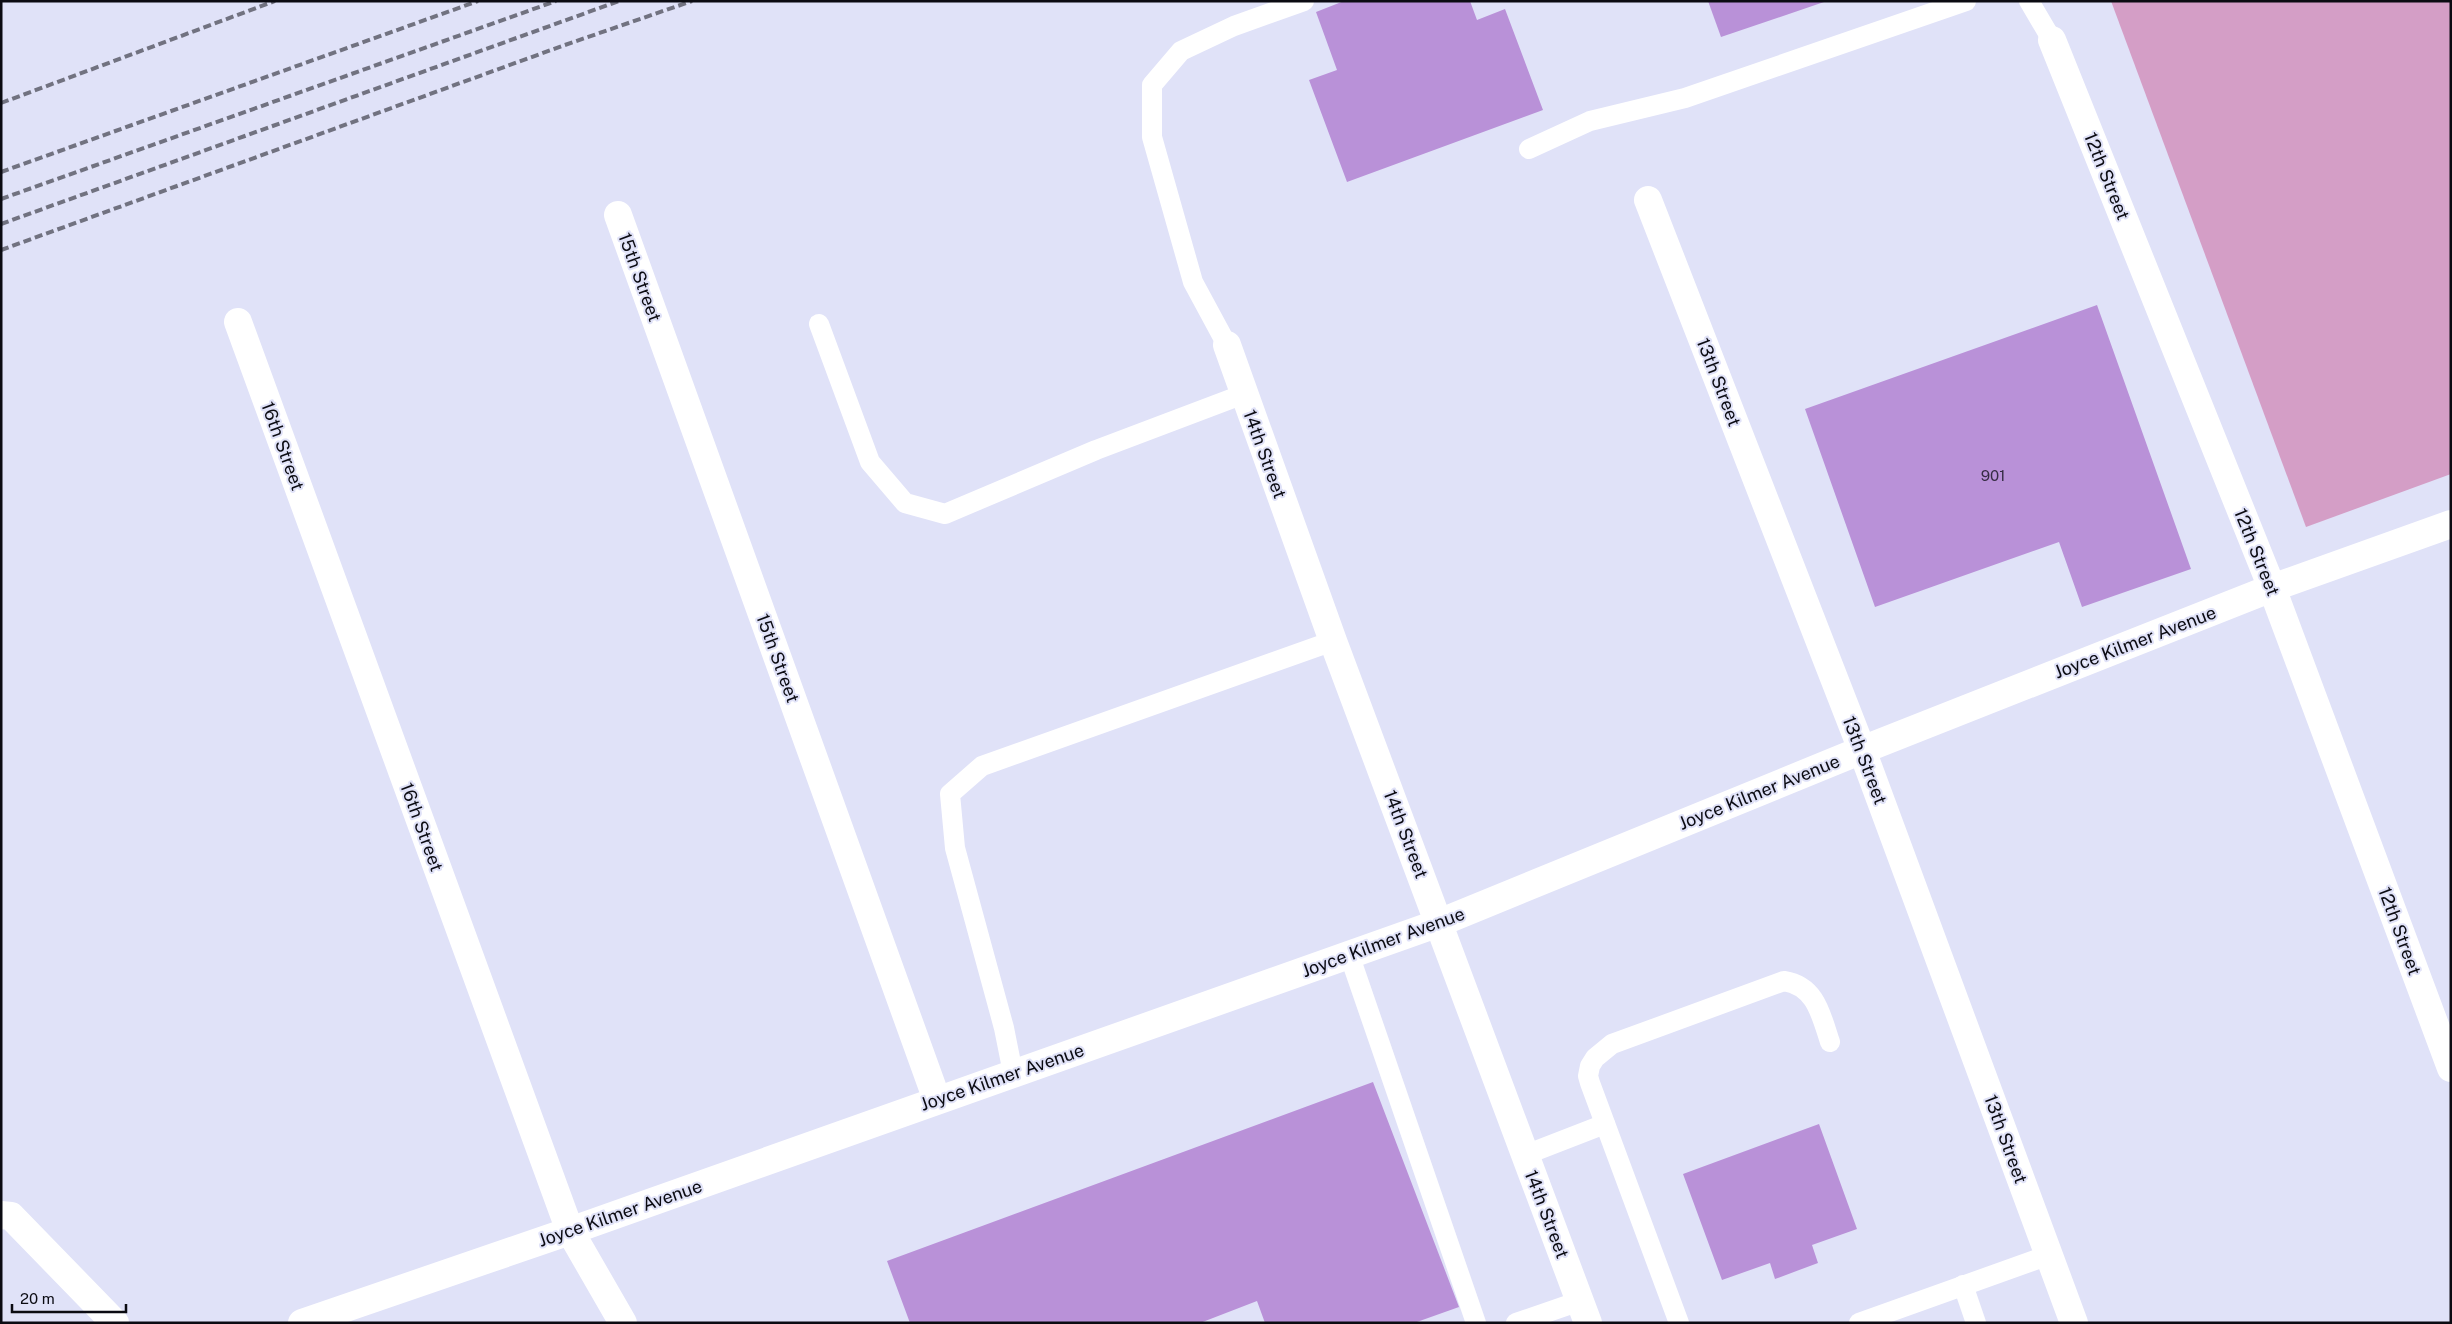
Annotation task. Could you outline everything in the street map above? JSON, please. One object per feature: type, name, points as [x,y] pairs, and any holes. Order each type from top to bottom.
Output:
[{"type":"street","name":"12th Street","points":[[2052,40],[2272,588],[2451,1068]]},
{"type":"street","name":"13th Street","points":[[1648,200],[1862,750],[2074,1323]]},
{"type":"street","name":"15th Street","points":[[618,215],[937,1100]]},
{"type":"street","name":"16th Street","points":[[238,322],[570,1231],[623,1323]]},
{"type":"street","name":"14th Street","points":[[1227,345],[1333,641],[1584,1312]]},
{"type":"street","name":"Joyce Kilmer Avenue","points":[[302,1323],[570,1231],[1439,923],[1862,750],[2272,588],[2451,524]]},
{"type":"street","points":[[1,1215],[11,1216],[115,1323]]},
{"type":"lane","points":[[1227,345],[1193,282],[1152,138],[1152,85],[1181,52],[1234,26],[1304,1]]},
{"type":"lane","points":[[1529,149],[1590,120],[1685,98],[1966,1]]},
{"type":"lane","points":[[2029,1],[2052,40]]},
{"type":"lane","points":[[819,324],[870,462],[905,503],[946,514],[1096,450],[1244,394]]},
{"type":"lane","points":[[1013,1073],[1004,1028],[955,848],[950,794],[982,766],[1333,641]]},
{"type":"lane","points":[[1349,954],[1476,1323]]},
{"type":"lane","points":[[1678,1323],[1588,1076],[1595,1058],[1612,1044],[1621,1040],[1776,983],[1794,983],[1808,991],[1813,998],[1830,1042]]},
{"type":"lane","points":[[1525,1155],[1605,1124]]},
{"type":"lane","points":[[1859,1323],[2049,1255]]},
{"type":"lane","points":[[1962,1285],[1976,1323]]},
{"type":"lane","points":[[1516,1323],[1584,1312]]},
{"type":"shaded area","points":[[2111,1],[2451,1],[2451,474],[2306,527]]},
{"type":"building","points":[[1344,1],[1470,1],[1477,20],[1505,9],[1543,110],[1347,182],[1309,80],[1337,70],[1316,12]]},
{"type":"building","points":[[1708,1],[1824,1],[1824,2],[1721,37]]},
{"type":"building","points":[[2097,305],[2191,569],[2082,607],[2059,542],[1875,607],[1805,409]]},
{"type":"building","points":[[1373,1082],[1459,1307],[1414,1323],[1265,1323],[1257,1301],[1200,1323],[910,1323],[887,1261]]},
{"type":"building","points":[[1819,1124],[1857,1229],[1812,1245],[1818,1263],[1775,1279],[1770,1263],[1722,1280],[1683,1174]]},
{"type":"railway","points":[[1,103],[275,1]]},
{"type":"railway","points":[[1,172],[478,1]]},
{"type":"railway","points":[[1,199],[556,1]]},
{"type":"railway","points":[[1,224],[619,1]]},
{"type":"railway","points":[[1,250],[562,46],[692,1]]}]
